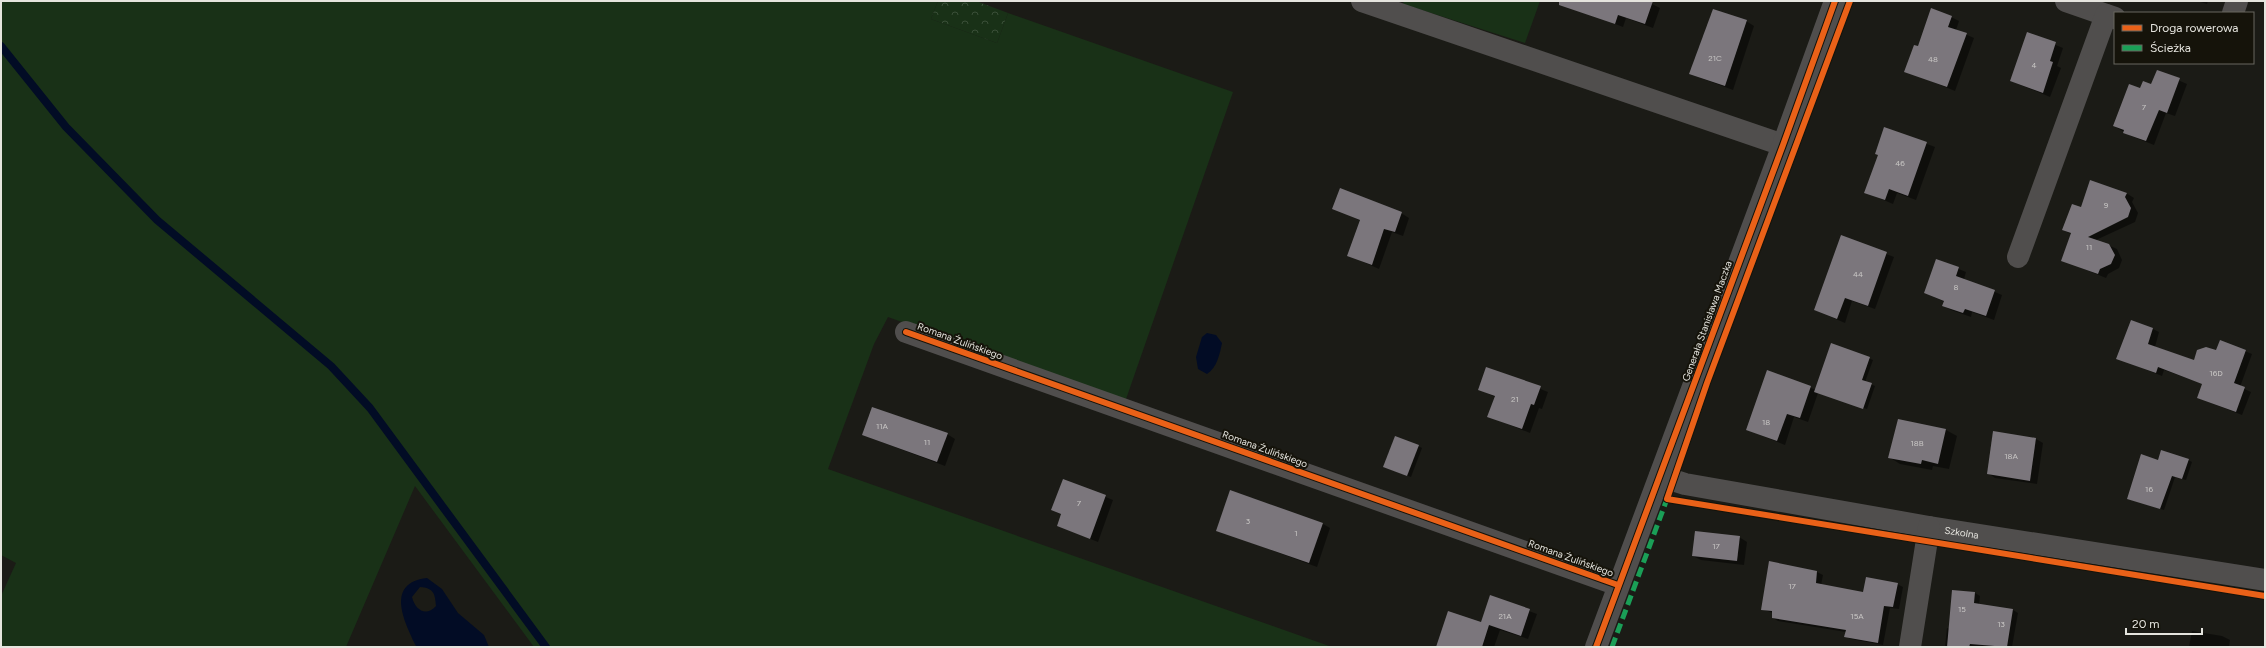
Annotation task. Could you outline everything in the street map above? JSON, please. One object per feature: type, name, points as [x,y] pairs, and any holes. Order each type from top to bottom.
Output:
[{"type":"street","points":[[1362,1],[1783,145]]},
{"type":"street","name":"Generała Stanisława Maczka","points":[[1596,647],[1835,1]]},
{"type":"street","points":[[2018,257],[2111,16],[2066,1]]},
{"type":"street","points":[[2232,12],[2237,1]]},
{"type":"street","name":"Romana Żulińskiego","points":[[906,332],[1618,585]]},
{"type":"street","name":"Szkolna","points":[[1660,476],[1685,484],[1929,527],[2265,580]]},
{"type":"street","points":[[1910,647],[1929,527]]},
{"type":"green space","points":[[1,1],[938,1],[931,19],[997,43],[1008,13],[1233,92],[1125,402],[888,317],[874,344],[828,469],[1332,647],[534,647],[415,486],[346,647],[1,647],[1,596],[16,563],[1,555]]},
{"type":"green space","points":[[938,1],[976,1],[1008,13],[997,43],[931,19]]},
{"type":"green space","points":[[1404,1],[1540,1],[1525,43],[1403,4]]},
{"type":"water","points":[[1207,333],[1216,335],[1222,343],[1216,364],[1207,374],[1198,369],[1196,357],[1202,337]]},
{"type":"water","points":[[427,578],[442,589],[458,613],[484,635],[489,647],[416,646],[403,615],[401,604],[402,595],[406,587],[414,581]],"holes":[[[420,587],[431,590],[435,598],[436,606],[428,611],[418,608],[413,602],[412,597]]]},
{"type":"building","points":[[1559,1],[1653,1],[1645,24],[1618,15],[1615,24],[1559,5]]},
{"type":"building","points":[[1931,8],[1952,16],[1948,27],[1967,33],[1947,87],[1904,72],[1914,45],[1918,46]]},
{"type":"building","points":[[1713,9],[1747,20],[1725,86],[1689,74]]},
{"type":"building","points":[[2027,32],[2056,42],[2050,61],[2053,62],[2043,93],[2010,81]]},
{"type":"building","points":[[2157,70],[2180,78],[2167,113],[2159,110],[2146,141],[2123,133],[2124,130],[2113,126],[2129,84],[2140,88],[2143,81],[2151,84]]},
{"type":"building","points":[[1884,127],[1927,142],[1908,196],[1889,189],[1885,200],[1864,193],[1878,155],[1875,154]]},
{"type":"building","points":[[2090,180],[2127,193],[2125,197],[2131,208],[2128,217],[2088,237],[2109,244],[2115,255],[2111,264],[2100,269],[2098,274],[2061,261],[2071,233],[2062,230],[2072,204],[2081,207]]},
{"type":"building","points":[[1340,188],[1402,212],[1395,232],[1384,229],[1372,265],[1347,256],[1360,220],[1332,209]]},
{"type":"building","points":[[1841,235],[1887,252],[1868,306],[1845,298],[1837,319],[1814,310]]},
{"type":"building","points":[[1936,259],[1959,267],[1956,276],[1995,290],[1986,316],[1965,309],[1963,313],[1942,306],[1944,301],[1924,293]]},
{"type":"building","points":[[2131,320],[2153,328],[2148,344],[2194,360],[2197,350],[2206,347],[2216,350],[2220,340],[2246,350],[2234,383],[2245,387],[2236,412],[2197,398],[2202,384],[2158,367],[2156,373],[2116,359]]},
{"type":"building","points":[[1831,343],[1870,357],[1862,380],[1872,383],[1863,409],[1814,392]]},
{"type":"building","points":[[1486,367],[1541,386],[1534,405],[1531,404],[1522,429],[1487,417],[1495,396],[1478,390]]},
{"type":"building","points":[[1767,370],[1811,386],[1800,418],[1787,414],[1777,441],[1746,430]]},
{"type":"building","points":[[872,407],[948,433],[937,462],[862,435]]},
{"type":"building","points":[[1898,419],[1946,429],[1938,464],[1922,460],[1921,464],[1888,458]]},
{"type":"building","points":[[1993,431],[2036,438],[2030,481],[1987,474]]},
{"type":"building","points":[[1395,436],[1419,445],[1407,476],[1383,467]]},
{"type":"building","points":[[2161,450],[2189,459],[2182,479],[2172,476],[2160,509],[2127,499],[2141,454],[2158,460]]},
{"type":"building","points":[[1063,479],[1106,495],[1090,539],[1057,526],[1061,514],[1051,510]]},
{"type":"building","points":[[1230,490],[1323,523],[1309,563],[1216,531]]},
{"type":"building","points":[[1695,531],[1740,536],[1737,561],[1692,556]]},
{"type":"building","points":[[1769,561],[1817,571],[1816,583],[1863,592],[1866,577],[1898,583],[1893,607],[1884,606],[1878,643],[1844,637],[1846,630],[1772,618],[1772,611],[1761,610]]},
{"type":"building","points":[[1952,590],[1975,592],[1974,603],[2013,609],[2007,647],[1970,644],[1969,647],[1947,647]]},
{"type":"building","points":[[1490,595],[1530,609],[1521,636],[1489,625],[1482,647],[1436,647],[1448,611],[1481,622]]},
{"type":"waterway","points":[[1,46],[66,127],[157,220],[331,366],[370,408],[546,647]]},
{"type":"marked path","points":[[1612,647],[1667,499]]},
{"type":"cycle path","points":[[1596,647],[1835,1]]},
{"type":"cycle path","points":[[1850,1],[1707,383],[1667,499],[2265,596]]},
{"type":"cycle path","points":[[906,332],[1618,585]]}]
